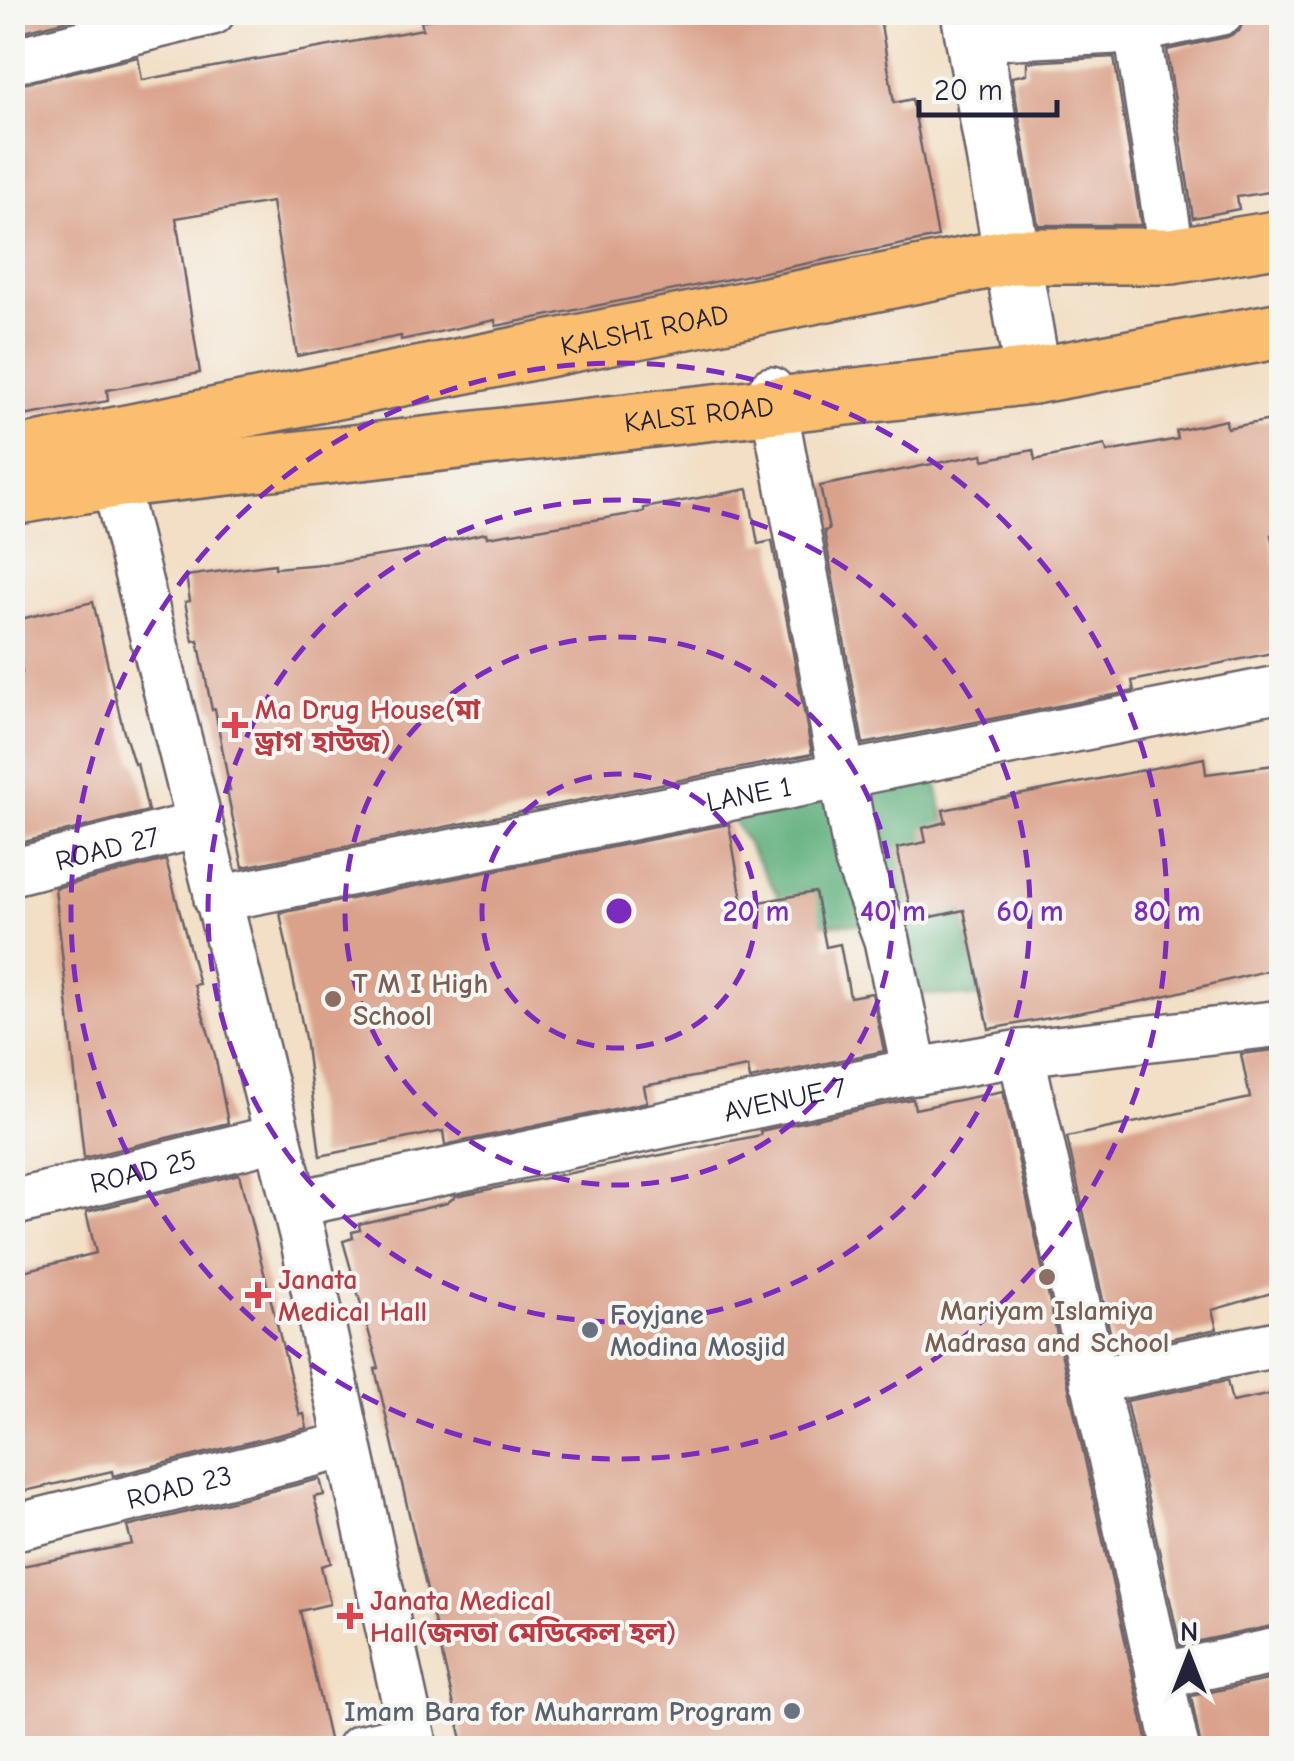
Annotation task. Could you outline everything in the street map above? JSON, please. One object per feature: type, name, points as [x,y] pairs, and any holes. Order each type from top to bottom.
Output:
[{"type":"main road","name":"KALSHI ROAD","points":[[13,462],[1012,256],[1172,256],[1282,238]]},
{"type":"main road","name":"KALSI ROAD","points":[[13,462],[114,480],[1032,376],[1282,330]]},
{"type":"street","points":[[12,61],[212,12]]},
{"type":"street","points":[[1032,376],[971,25],[1135,21],[1221,12]]},
{"type":"street","points":[[1135,21],[1172,256]]},
{"type":"street","points":[[772,390],[858,861],[887,940],[915,1072]]},
{"type":"street","points":[[114,480],[294,1204],[413,1742],[360,1748]]},
{"type":"street","name":"LANE 1","points":[[217,899],[1282,688]]},
{"type":"street","name":"ROAD 27","points":[[12,872],[198,825]]},
{"type":"street","name":"AVENUE 7","points":[[294,1204],[915,1072],[1021,1053],[1282,1023]]},
{"type":"street","points":[[1021,1053],[1176,1748]]},
{"type":"street","name":"ROAD 25","points":[[12,1203],[276,1138]]},
{"type":"street","points":[[1093,1381],[1282,1343]]},
{"type":"street","name":"ROAD 23","points":[[12,1528],[348,1445]]},
{"type":"street","points":[[1159,1676],[1282,1650]]},
{"type":"green space","points":[[936,780],[980,998],[901,992],[868,924],[795,924],[730,815]]},
{"type":"building","points":[[12,12],[100,12],[12,34]]},
{"type":"building","points":[[468,12],[879,12],[894,103],[912,99],[938,237],[496,326],[495,320],[297,356],[272,202],[176,218],[200,373],[107,390],[108,401],[12,418],[12,86],[138,57],[142,80],[423,29],[421,21]]},
{"type":"building","points":[[1282,12],[1282,190],[1237,197],[1239,209],[1193,218],[1167,50],[1227,37],[1239,31],[1246,15]]},
{"type":"building","points":[[1114,57],[1141,225],[1038,225],[1012,77],[1027,74],[1027,62]]},
{"type":"building","points":[[1282,418],[1282,533],[1271,535],[1282,598],[1282,651],[1132,681],[1134,691],[863,744],[824,531],[829,530],[820,486],[983,454],[984,460],[1033,450],[1035,460],[1105,445],[1107,452],[1178,439],[1176,431],[1226,420],[1227,428]]},
{"type":"building","points":[[748,489],[758,544],[772,541],[812,754],[243,867],[215,709],[212,710],[198,640],[193,641],[185,602],[190,601],[186,576],[275,564],[275,568],[334,563],[438,547],[438,543],[486,533],[487,537],[644,512],[644,508]]},
{"type":"building","points":[[93,602],[123,729],[134,764],[137,763],[148,811],[12,845],[12,674],[22,673],[12,621]]},
{"type":"building","points":[[1204,758],[1206,774],[1282,764],[1282,967],[1143,1001],[989,1029],[964,910],[913,921],[897,848],[926,842],[923,828],[946,822],[943,810]]},
{"type":"building","points":[[729,824],[743,905],[815,892],[826,947],[840,944],[850,997],[872,993],[884,1051],[750,1079],[748,1067],[644,1086],[647,1102],[445,1145],[443,1131],[320,1156],[305,1038],[280,913]]},
{"type":"building","points":[[166,860],[199,984],[194,985],[215,1055],[228,1123],[84,1158],[55,888]]},
{"type":"building","points":[[1282,1049],[1282,1290],[1212,1310],[1217,1329],[1114,1350],[1067,1137],[1250,1098],[1241,1054]]},
{"type":"building","points":[[1003,1091],[1149,1748],[912,1748],[910,1741],[862,1748],[464,1748],[375,1369],[379,1368],[343,1241],[353,1238],[352,1232],[360,1230],[359,1224],[447,1203],[456,1196],[761,1135],[760,1131],[906,1100],[913,1099],[915,1109]]},
{"type":"building","points":[[239,1174],[300,1415],[304,1414],[307,1428],[113,1476],[112,1471],[12,1494],[12,1274],[96,1253],[86,1212]]},
{"type":"building","points":[[1227,1381],[1232,1402],[1282,1392],[1282,1624],[1180,1645],[1126,1401]]},
{"type":"building","points":[[320,1479],[324,1495],[314,1497],[331,1563],[321,1566],[330,1604],[300,1611],[331,1748],[12,1748],[12,1568],[132,1544],[127,1527]]},
{"type":"building","points":[[1282,1677],[1282,1748],[1201,1748],[1191,1696]]},
{"type":"place","name":"Ma Drug House(মা ড্রাগ হাউজ)","points":[[235,725]]},
{"type":"place","name":"T M I High School","points":[[333,999]]},
{"type":"place","name":"Mariyam Islamiya Madrasa and School","points":[[1047,1277]]},
{"type":"place","name":"Janata Medical Hall","points":[[258,1295]]},
{"type":"place","name":"Foyjane Modina Mosjid","points":[[590,1330]]},
{"type":"place","name":"Janata Medical Hall(জনতা মেডিকেল হল)","points":[[350,1616]]},
{"type":"place","name":"Imam Bara for Muharram Program","points":[[792,1711]]}]
